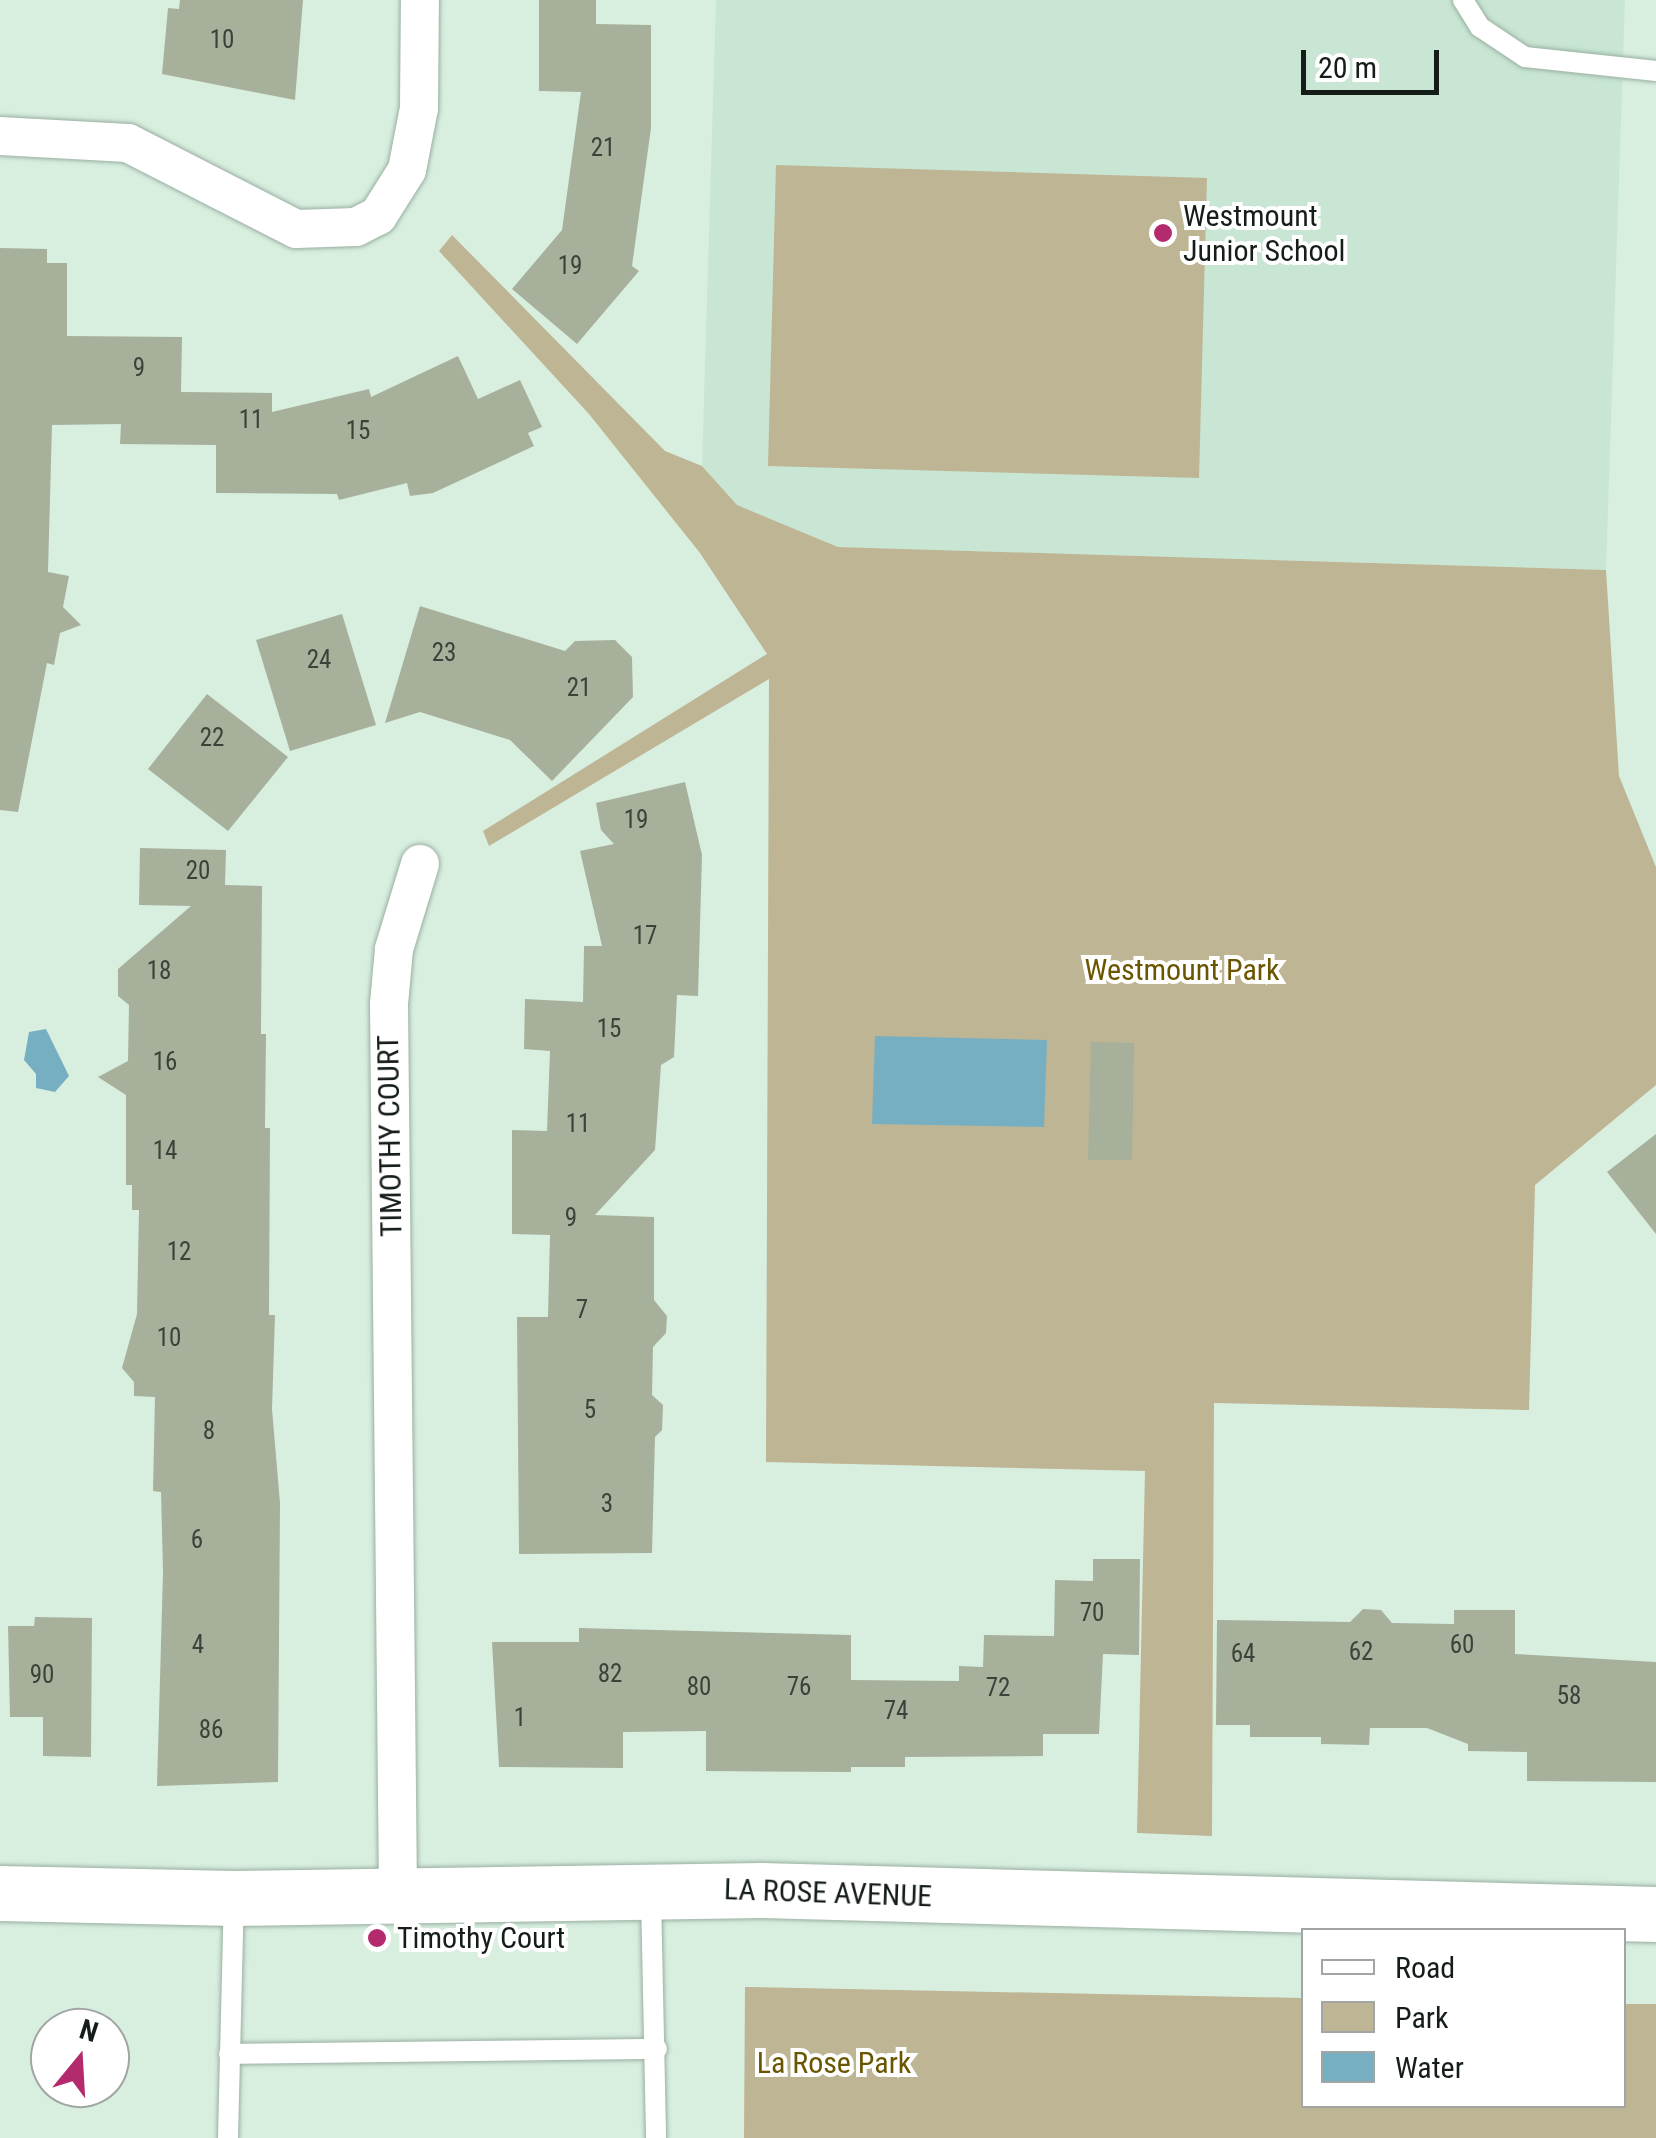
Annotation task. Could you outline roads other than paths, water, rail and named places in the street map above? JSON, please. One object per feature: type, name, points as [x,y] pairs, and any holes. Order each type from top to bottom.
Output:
[{"type":"street","points":[[0,136],[128,143],[296,229],[356,227],[378,216],[407,170],[419,108],[420,0]]},
{"type":"street","name":"TIMOTHY COURT","points":[[398,1892],[389,1004],[394,949],[420,864]]},
{"type":"street","name":"LA ROSE AVENUE","points":[[0,1893],[234,1898],[650,1888],[1656,1914]]},
{"type":"lane","points":[[1463,0],[1500,46],[1525,57],[1656,72]]},
{"type":"lane","points":[[650,1888],[657,2049],[656,2138]]},
{"type":"lane","points":[[228,2138],[234,1898]]},
{"type":"lane","points":[[229,2054],[657,2049]]},
{"type":"water","points":[[46,1029],[69,1076],[55,1092],[36,1088],[36,1074],[24,1060],[29,1032]]},
{"type":"water","points":[[875,1036],[1047,1040],[1044,1127],[872,1124]]},
{"type":"place","name":"Westmount Junior School","points":[[1163,233]]},
{"type":"place","name":"Timothy Court","points":[[377,1938]]},
{"type":"park label","name":"Westmount Park","points":[[1182,970]]},
{"type":"park label","name":"La Rose Park","points":[[834,2063]]}]
